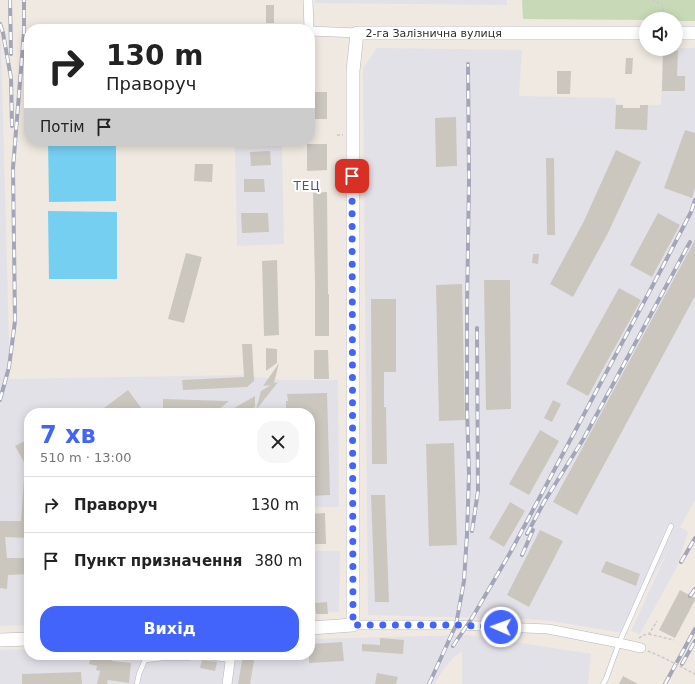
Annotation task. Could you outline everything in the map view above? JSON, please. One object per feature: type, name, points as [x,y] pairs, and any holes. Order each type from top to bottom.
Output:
[{"type":"street","points":[[308,0],[310,24]]},
{"type":"street","points":[[315,30],[357,33]]},
{"type":"street","name":"2-га Залізнична вулиця","points":[[353,625],[352,71],[357,33],[639,33]]},
{"type":"street","points":[[683,33],[695,33]]},
{"type":"street","points":[[315,628],[353,625],[456,625],[548,629],[641,648]]},
{"type":"street","points":[[0,640],[24,639]]},
{"type":"street","points":[[227,684],[231,660]]},
{"type":"lane","points":[[603,684],[619,643],[671,526]]},
{"type":"lane","points":[[137,684],[139,674],[145,660]]},
{"type":"path","points":[[652,0],[662,4],[664,12]]},
{"type":"path","points":[[649,634],[657,620]]},
{"type":"path","points":[[619,643],[635,640],[649,634],[674,640]]},
{"type":"path","points":[[641,648],[695,674]]},
{"type":"shaded area","points":[[315,0],[507,0],[507,5],[315,3]]},
{"type":"shaded area","points":[[0,43],[10,379],[239,375],[281,380],[338,380],[339,507],[315,507],[315,408],[24,408],[24,625],[0,626]]},
{"type":"shaded area","points":[[377,48],[522,50],[519,96],[615,98],[616,104],[623,105],[623,108],[640,108],[640,105],[661,105],[663,56],[683,56],[683,48],[695,48],[695,500],[680,527],[688,532],[677,567],[640,634],[631,631],[670,546],[623,633],[551,621],[525,619],[368,615],[363,68]]},
{"type":"shaded area","points":[[282,146],[284,244],[237,246],[235,147]]},
{"type":"shaded area","points":[[315,551],[340,551],[339,612],[315,613]]},
{"type":"shaded area","points":[[469,635],[591,654],[588,684],[462,684],[462,651],[453,658],[434,684],[0,684],[0,650],[24,649],[24,660],[315,660],[315,639]]},
{"type":"green space","points":[[522,0],[695,0],[695,21],[683,21],[683,12],[639,12],[639,20],[523,19]]},
{"type":"water","points":[[48,146],[116,146],[116,201],[49,202]]},
{"type":"water","points":[[48,211],[117,212],[117,279],[49,279]]},
{"type":"building","points":[[266,5],[274,5],[274,23],[266,23]]},
{"type":"building","points":[[663,56],[678,56],[677,76],[685,76],[685,91],[662,91]]},
{"type":"building","points":[[626,58],[633,58],[632,74],[625,74]]},
{"type":"building","points":[[557,71],[571,71],[570,94],[557,94]]},
{"type":"building","points":[[315,92],[327,92],[327,119],[315,119]]},
{"type":"building","points":[[616,105],[623,105],[623,108],[640,108],[640,105],[648,105],[647,130],[615,129]]},
{"type":"building","points":[[456,117],[457,166],[436,167],[435,118]]},
{"type":"building","points":[[685,130],[695,133],[695,188],[692,198],[664,188]]},
{"type":"building","points":[[327,144],[327,170],[307,171],[307,146]]},
{"type":"building","points":[[616,150],[641,162],[608,233],[573,297],[550,284],[584,221]]},
{"type":"building","points":[[270,151],[271,165],[251,166],[250,152]]},
{"type":"building","points":[[546,158],[554,158],[555,235],[547,235]]},
{"type":"building","points":[[195,164],[213,164],[212,182],[194,181]]},
{"type":"building","points":[[244,179],[264,179],[265,192],[244,192]]},
{"type":"building","points":[[327,192],[329,336],[315,336],[313,193]]},
{"type":"building","points":[[241,213],[268,213],[269,232],[242,233]]},
{"type":"building","points":[[658,213],[680,225],[652,277],[630,265]]},
{"type":"building","points":[[695,240],[695,296],[577,515],[553,502]]},
{"type":"building","points":[[186,253],[202,257],[184,323],[168,319]]},
{"type":"building","points":[[533,254],[539,254],[538,264],[532,263]]},
{"type":"building","points":[[277,260],[279,335],[264,336],[262,261]]},
{"type":"building","points":[[484,280],[510,280],[511,409],[486,410]]},
{"type":"building","points":[[462,284],[465,420],[439,421],[436,285]]},
{"type":"building","points":[[619,288],[641,300],[588,396],[566,384]]},
{"type":"building","points":[[371,299],[396,299],[396,372],[384,372],[387,464],[372,464]]},
{"type":"building","points":[[242,344],[252,344],[254,381],[247,387],[183,390],[182,380],[244,377]]},
{"type":"building","points":[[266,348],[277,349],[277,363],[266,371]]},
{"type":"building","points":[[314,350],[328,350],[329,379],[314,379]]},
{"type":"building","points":[[279,363],[274,383],[278,382],[257,408],[261,391],[271,385],[263,386]]},
{"type":"building","points":[[128,390],[141,408],[104,408]]},
{"type":"building","points":[[327,393],[330,495],[315,496],[315,408],[286,408],[286,401],[288,401],[287,394]]},
{"type":"building","points":[[255,396],[255,407],[234,408]]},
{"type":"building","points":[[163,399],[229,401],[221,408],[163,408]]},
{"type":"building","points":[[553,400],[561,404],[552,422],[544,418]]},
{"type":"building","points":[[540,430],[559,441],[529,495],[509,484]]},
{"type":"building","points":[[24,442],[24,462],[15,446]]},
{"type":"building","points":[[454,443],[457,545],[429,546],[426,444]]},
{"type":"building","points":[[24,478],[24,538],[5,537],[7,558],[24,558],[24,574],[8,575],[7,589],[0,588],[0,521],[21,521]]},
{"type":"building","points":[[371,495],[385,495],[389,602],[375,602]]},
{"type":"building","points":[[510,502],[525,511],[504,547],[489,538]]},
{"type":"building","points":[[325,513],[326,544],[315,544],[315,514]]},
{"type":"building","points":[[540,530],[563,541],[529,607],[507,595]]},
{"type":"building","points":[[606,561],[640,574],[636,586],[601,572]]},
{"type":"building","points":[[680,590],[695,598],[695,600],[675,638],[659,630]]},
{"type":"building","points":[[327,602],[328,614],[316,614],[315,603]]},
{"type":"building","points":[[380,638],[404,640],[403,654],[362,651],[362,644],[380,645]]},
{"type":"building","points":[[342,642],[344,661],[309,663],[309,660],[315,660],[315,644]]},
{"type":"building","points":[[90,660],[112,660],[131,663],[129,683],[108,680],[107,684],[97,684],[100,671],[96,670],[97,666],[89,664]]},
{"type":"building","points":[[202,660],[217,662],[215,671],[200,668]]},
{"type":"building","points":[[242,660],[254,660],[250,684],[238,684]]},
{"type":"building","points":[[81,672],[82,684],[22,684],[22,674]]},
{"type":"building","points":[[377,673],[398,677],[396,684],[375,684]]},
{"type":"building","points":[[623,676],[638,684],[619,684]]},
{"type":"railway","points":[[10,0],[11,54]]},
{"type":"railway","points":[[0,400],[9,367],[15,321],[13,168],[24,32],[24,0]]},
{"type":"railway","points":[[0,24],[11,78],[12,126]]},
{"type":"railway","points":[[429,684],[456,625],[464,581],[467,534],[469,475],[467,407],[469,180],[468,64]]},
{"type":"railway","points":[[453,646],[472,618],[510,553],[662,268],[691,212],[695,200]]},
{"type":"railway","points":[[527,534],[544,502],[584,438],[690,242]]},
{"type":"railway","points":[[472,531],[478,491],[477,328]]},
{"type":"railway","points":[[522,555],[533,530]]},
{"type":"railway","points":[[681,562],[695,538]]},
{"type":"railway","points":[[690,596],[695,589]]},
{"type":"railway","points":[[665,684],[695,629]]},
{"type":"railway","points":[[682,664],[695,641]]},
{"type":"district","name":"ТЕЦ","points":[[307,186]]},
{"type":"route","points":[[352,176],[353,625],[456,625],[501,627]]}]
